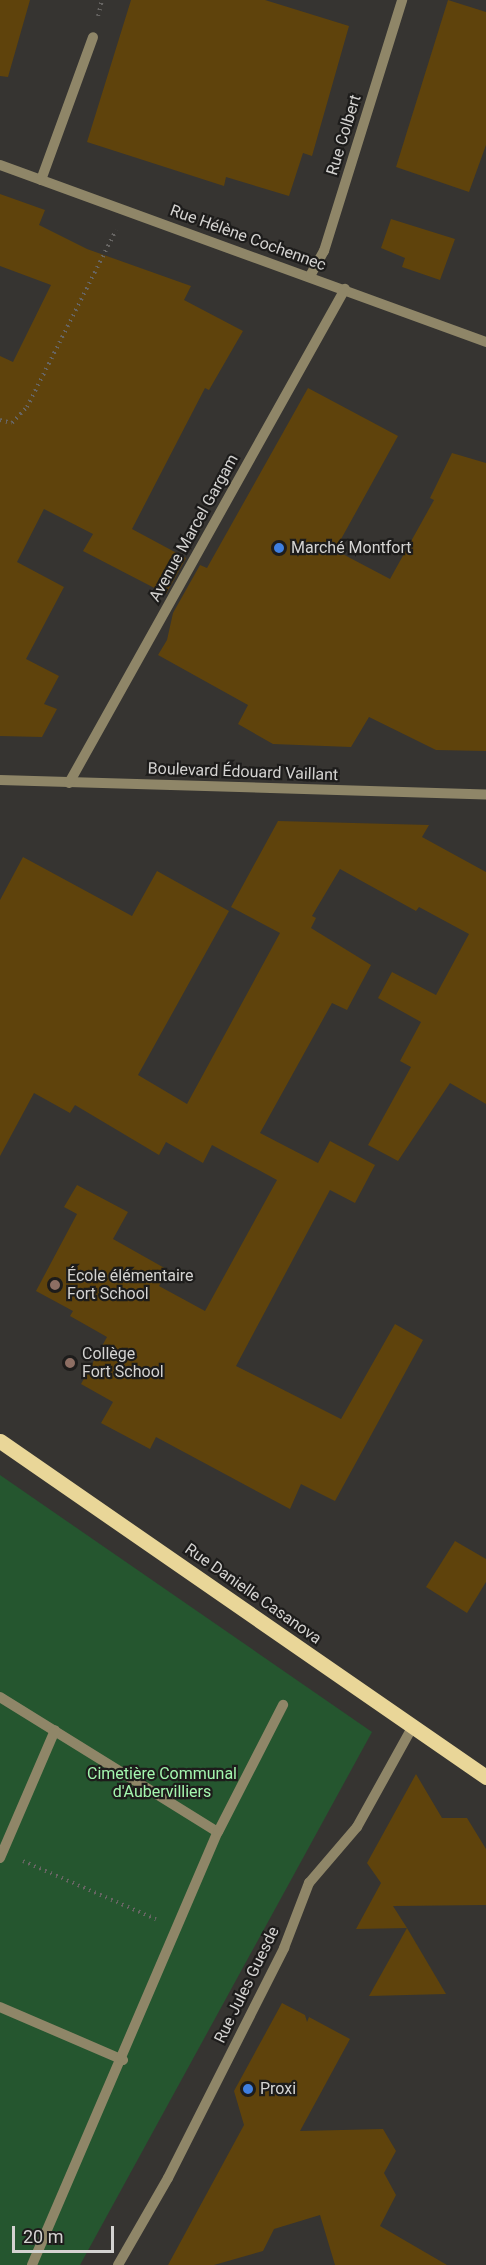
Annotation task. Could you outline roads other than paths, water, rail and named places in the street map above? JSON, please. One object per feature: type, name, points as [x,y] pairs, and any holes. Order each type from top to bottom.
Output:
[{"type":"main road","name":"Rue Danielle Casanova","points":[[0,1441],[486,1777]]},
{"type":"street","name":"Rue Colbert","points":[[310,276],[324,251],[402,0]]},
{"type":"street","points":[[40,180],[93,37]]},
{"type":"street","name":"Rue Hélène Cochennec","points":[[0,165],[486,342]]},
{"type":"street","name":"Avenue Marcel Gargam","points":[[69,783],[345,289]]},
{"type":"street","name":"Boulevard Édouard Vaillant","points":[[0,780],[486,794]]},
{"type":"street","points":[[0,1697],[218,1832]]},
{"type":"street","points":[[32,2265],[123,2060],[218,1832],[283,1705]]},
{"type":"street","name":"Rue Jules Guesde","points":[[118,2265],[168,2178],[284,1948],[309,1883],[357,1827],[413,1726]]},
{"type":"street","points":[[1,1855],[55,1730]]},
{"type":"street","points":[[0,2007],[123,2060]]},
{"type":"place","name":"Marché Montfort","points":[[279,548]]},
{"type":"place","name":"École élémentaire Fort School","points":[[55,1285]]},
{"type":"place","name":"Collège Fort School","points":[[70,1363]]},
{"type":"place","name":"Proxi","points":[[248,2089]]},
{"type":"park label","name":"Cimetière Communal d'Aubervilliers","points":[[162,1783]]}]
